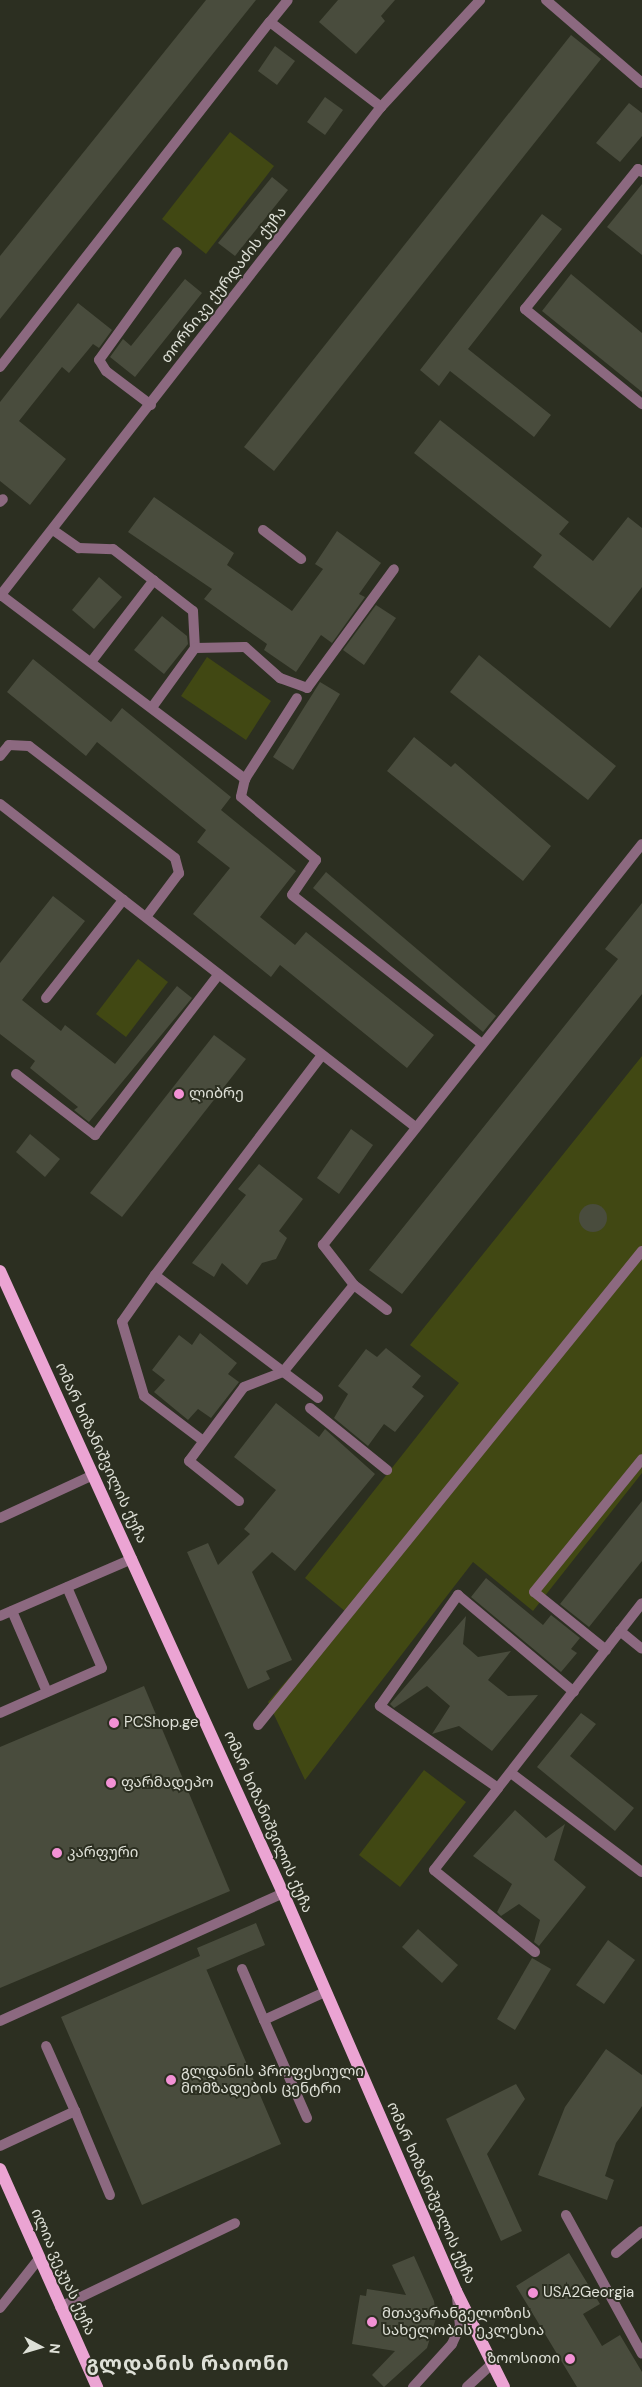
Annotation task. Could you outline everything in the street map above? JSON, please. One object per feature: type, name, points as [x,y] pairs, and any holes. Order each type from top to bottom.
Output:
[{"type":"main road","name":"ომარ ხიზანიშვილის ქუჩა","points":[[0,1272],[132,1558],[283,1893],[456,2291],[504,2387]]},
{"type":"main road","name":"ილია ვეკუას ქუჩა","points":[[0,2170],[38,2260],[97,2387]]},
{"type":"street","points":[[0,367],[288,0]]},
{"type":"street","name":"თორნიკე ქურდაძის ქუჩა","points":[[0,596],[151,405],[381,106],[480,0]]},
{"type":"street","points":[[546,0],[642,82]]},
{"type":"street","points":[[270,22],[381,106]]},
{"type":"street","points":[[642,172],[638,168],[524,309],[642,404]]},
{"type":"street","points":[[151,405],[106,371],[99,360],[177,252]]},
{"type":"street","points":[[53,530],[79,548],[113,548],[193,611],[195,648],[153,706]]},
{"type":"street","points":[[263,530],[301,559]]},
{"type":"street","points":[[195,648],[245,646],[280,678],[307,688],[394,569]]},
{"type":"street","points":[[91,662],[154,580]]},
{"type":"street","points":[[0,596],[153,706],[245,779]]},
{"type":"street","points":[[297,698],[245,779],[241,797],[316,860],[292,895],[481,1043]]},
{"type":"street","points":[[0,756],[9,745],[29,746],[176,858],[179,873],[146,917]]},
{"type":"street","points":[[0,804],[414,1126]]},
{"type":"street","points":[[387,1310],[354,1285],[324,1245],[414,1126],[642,844]]},
{"type":"street","points":[[46,998],[124,900]]},
{"type":"street","points":[[16,1074],[95,1135],[219,974]]},
{"type":"street","points":[[202,1440],[144,1396],[122,1322],[155,1275],[322,1054]]},
{"type":"street","points":[[258,1725],[642,1251]]},
{"type":"street","points":[[155,1275],[318,1398]]},
{"type":"street","points":[[239,1501],[190,1460],[202,1440],[244,1387],[284,1372],[354,1285]]},
{"type":"street","points":[[310,1408],[387,1470]]},
{"type":"street","points":[[606,1650],[534,1592],[642,1459]]},
{"type":"street","points":[[0,1518],[93,1475]]},
{"type":"street","points":[[0,1616],[132,1558]]},
{"type":"street","points":[[0,1713],[102,1668],[67,1587]]},
{"type":"street","points":[[498,1788],[380,1706],[458,1595],[574,1692]]},
{"type":"street","points":[[535,1952],[434,1870],[642,1603]]},
{"type":"street","points":[[12,1611],[47,1692]]},
{"type":"street","points":[[620,1632],[642,1649]]},
{"type":"street","points":[[511,1773],[642,1872]]},
{"type":"street","points":[[0,2021],[283,1893]]},
{"type":"street","points":[[242,1969],[307,2118]]},
{"type":"street","points":[[264,2020],[325,1992]]},
{"type":"street","points":[[46,2046],[110,2194]]},
{"type":"street","points":[[0,2146],[75,2111]]},
{"type":"street","points":[[566,2215],[642,2354]]},
{"type":"street","points":[[60,2307],[235,2222]]},
{"type":"street","points":[[616,2253],[642,2231]]},
{"type":"street","points":[[0,2308],[38,2260]]},
{"type":"street","points":[[413,2387],[452,2344],[460,2326],[456,2291]]},
{"type":"street","points":[[467,2387],[492,2364]]},
{"type":"green space","points":[[230,132],[274,166],[206,254],[162,219]]},
{"type":"green space","points":[[207,657],[271,701],[246,740],[181,696]]},
{"type":"green space","points":[[138,959],[168,982],[126,1037],[96,1014]]},
{"type":"green space","points":[[642,1056],[642,1473],[533,1611],[473,1562],[305,1780],[268,1702],[346,1612],[305,1578],[459,1383],[410,1345]]},
{"type":"green space","points":[[424,1770],[466,1802],[400,1887],[359,1855]]},
{"type":"building","points":[[206,0],[256,0],[0,319],[0,256]]},
{"type":"building","points":[[338,0],[395,0],[381,16],[385,21],[356,54],[319,22]]},
{"type":"building","points":[[571,35],[601,59],[274,471],[244,447]]},
{"type":"building","points":[[275,46],[295,61],[277,85],[258,71]]},
{"type":"building","points":[[325,97],[343,110],[325,135],[307,122]]},
{"type":"building","points":[[629,103],[642,113],[642,136],[620,162],[596,143]]},
{"type":"building","points":[[272,177],[288,190],[235,256],[218,243]]},
{"type":"building","points":[[642,184],[642,255],[607,227]]},
{"type":"building","points":[[542,214],[562,229],[468,349],[551,415],[534,437],[450,371],[439,386],[420,370]]},
{"type":"building","points":[[571,274],[642,333],[642,392],[542,311]]},
{"type":"building","points":[[185,279],[202,293],[135,377],[110,357],[123,339],[131,346]]},
{"type":"building","points":[[78,303],[112,330],[99,348],[93,344],[69,373],[62,367],[19,421],[66,459],[30,505],[0,481],[0,402]]},
{"type":"building","points":[[440,420],[569,522],[559,534],[593,561],[628,517],[642,528],[642,587],[610,628],[533,567],[542,555],[414,453]]},
{"type":"building","points":[[154,497],[234,553],[227,565],[292,611],[323,569],[315,564],[337,531],[381,563],[359,594],[365,597],[332,643],[321,635],[296,672],[264,650],[267,644],[204,599],[212,589],[128,532]]},
{"type":"building","points":[[99,577],[122,597],[94,629],[72,610]]},
{"type":"building","points":[[376,605],[396,618],[364,665],[343,650]]},
{"type":"building","points":[[162,616],[187,636],[188,644],[164,674],[134,650]]},
{"type":"building","points":[[479,655],[616,766],[588,800],[450,692]]},
{"type":"building","points":[[33,659],[111,722],[122,708],[231,797],[221,810],[296,871],[260,917],[295,945],[306,932],[434,1035],[407,1068],[280,965],[271,977],[193,914],[230,868],[197,842],[206,830],[97,742],[86,756],[7,692]]},
{"type":"building","points":[[320,682],[340,694],[293,770],[273,757]]},
{"type":"building","points":[[414,737],[451,767],[455,763],[551,846],[523,881],[387,771]]},
{"type":"building","points":[[326,872],[496,1016],[483,1032],[313,888]]},
{"type":"building","points":[[53,896],[85,921],[22,1000],[61,1031],[65,1025],[115,1064],[177,986],[192,998],[89,1122],[74,1110],[78,1107],[30,1068],[35,1061],[0,1034],[0,963]]},
{"type":"building","points":[[642,903],[642,994],[402,1294],[369,1270],[618,959],[605,949]]},
{"type":"building","points":[[214,1035],[246,1059],[122,1217],[90,1193]]},
{"type":"building","points":[[351,1129],[373,1145],[339,1194],[317,1178]]},
{"type":"building","points":[[30,1134],[60,1159],[45,1177],[16,1152]]},
{"type":"building","points":[[259,1164],[303,1199],[279,1231],[287,1238],[276,1259],[262,1263],[247,1285],[222,1263],[214,1277],[192,1263],[246,1195],[238,1189]]},
{"type":"building","points":[[593,1204],[603,1208],[607,1218],[603,1228],[593,1232],[583,1228],[579,1218],[583,1208]]},
{"type":"building","points":[[200,1333],[237,1363],[228,1374],[239,1382],[211,1418],[198,1409],[188,1420],[154,1392],[165,1380],[152,1370],[179,1335],[192,1345]]},
{"type":"building","points":[[386,1348],[421,1376],[412,1387],[424,1396],[395,1432],[384,1424],[368,1446],[334,1418],[348,1394],[338,1386],[366,1349],[377,1357]]},
{"type":"building","points":[[276,1403],[319,1437],[325,1429],[375,1474],[295,1571],[272,1552],[252,1572],[292,1660],[266,1671],[270,1679],[248,1689],[187,1552],[208,1543],[218,1565],[250,1534],[244,1529],[276,1490],[234,1457]]},
{"type":"building","points":[[642,1501],[642,1561],[589,1627],[560,1604]]},
{"type":"building","points":[[486,1578],[543,1625],[551,1615],[580,1638],[571,1649],[577,1653],[561,1672],[471,1597]]},
{"type":"building","points":[[466,1616],[463,1644],[478,1657],[511,1651],[488,1680],[508,1696],[538,1695],[492,1751],[459,1726],[432,1734],[450,1706],[427,1686],[394,1708],[390,1704]]},
{"type":"building","points":[[144,1686],[230,1891],[0,1988],[0,1747]]},
{"type":"building","points":[[581,1713],[596,1724],[570,1756],[634,1808],[615,1831],[537,1767]]},
{"type":"building","points":[[515,1810],[546,1838],[565,1824],[554,1860],[586,1887],[539,1946],[534,1942],[540,1920],[519,1904],[501,1916],[497,1912],[512,1884],[473,1856]]},
{"type":"building","name":"გლდანის პროფესიული მომზადების ცენტრი","points":[[256,1923],[265,1945],[206,1970],[281,2144],[142,2205],[61,2017],[200,1956],[197,1948]]},
{"type":"building","points":[[418,1929],[458,1965],[442,1983],[402,1947]]},
{"type":"building","points":[[608,1940],[635,1960],[604,2004],[576,1985]]},
{"type":"building","points":[[532,1958],[551,1969],[515,2030],[497,2019]]},
{"type":"building","points":[[606,2049],[642,2075],[642,2106],[616,2143],[605,2176],[614,2180],[607,2200],[538,2175],[565,2107]]},
{"type":"building","points":[[516,2084],[525,2099],[487,2154],[522,2231],[501,2241],[446,2119]]},
{"type":"building","points":[[569,2253],[600,2304],[583,2314],[602,2346],[620,2335],[642,2372],[642,2387],[577,2387],[516,2286]]},
{"type":"building","points":[[414,2256],[434,2301],[436,2318],[427,2348],[384,2387],[372,2375],[395,2351],[352,2344],[360,2295],[366,2296],[367,2289],[406,2295],[392,2265]]},
{"type":"place","name":"ლიბრე","points":[[179,1094]]},
{"type":"place","name":"PCShop.ge","points":[[114,1723]]},
{"type":"place","name":"ფარმადეპო","points":[[111,1783]]},
{"type":"place","name":"კარფური","points":[[57,1853]]},
{"type":"place","name":"გლდანის პროფესიული მომზადების ცენტრი","points":[[171,2080]]},
{"type":"place","name":"USA2Georgia","points":[[533,2293]]},
{"type":"place","name":"მთავარანგელოზის სახელობის ეკლესია","points":[[372,2322]]},
{"type":"place","name":"ზოოსითი","points":[[570,2359]]},
{"type":"district","name":"გლდანის რაიონი","points":[[188,2363]]}]
